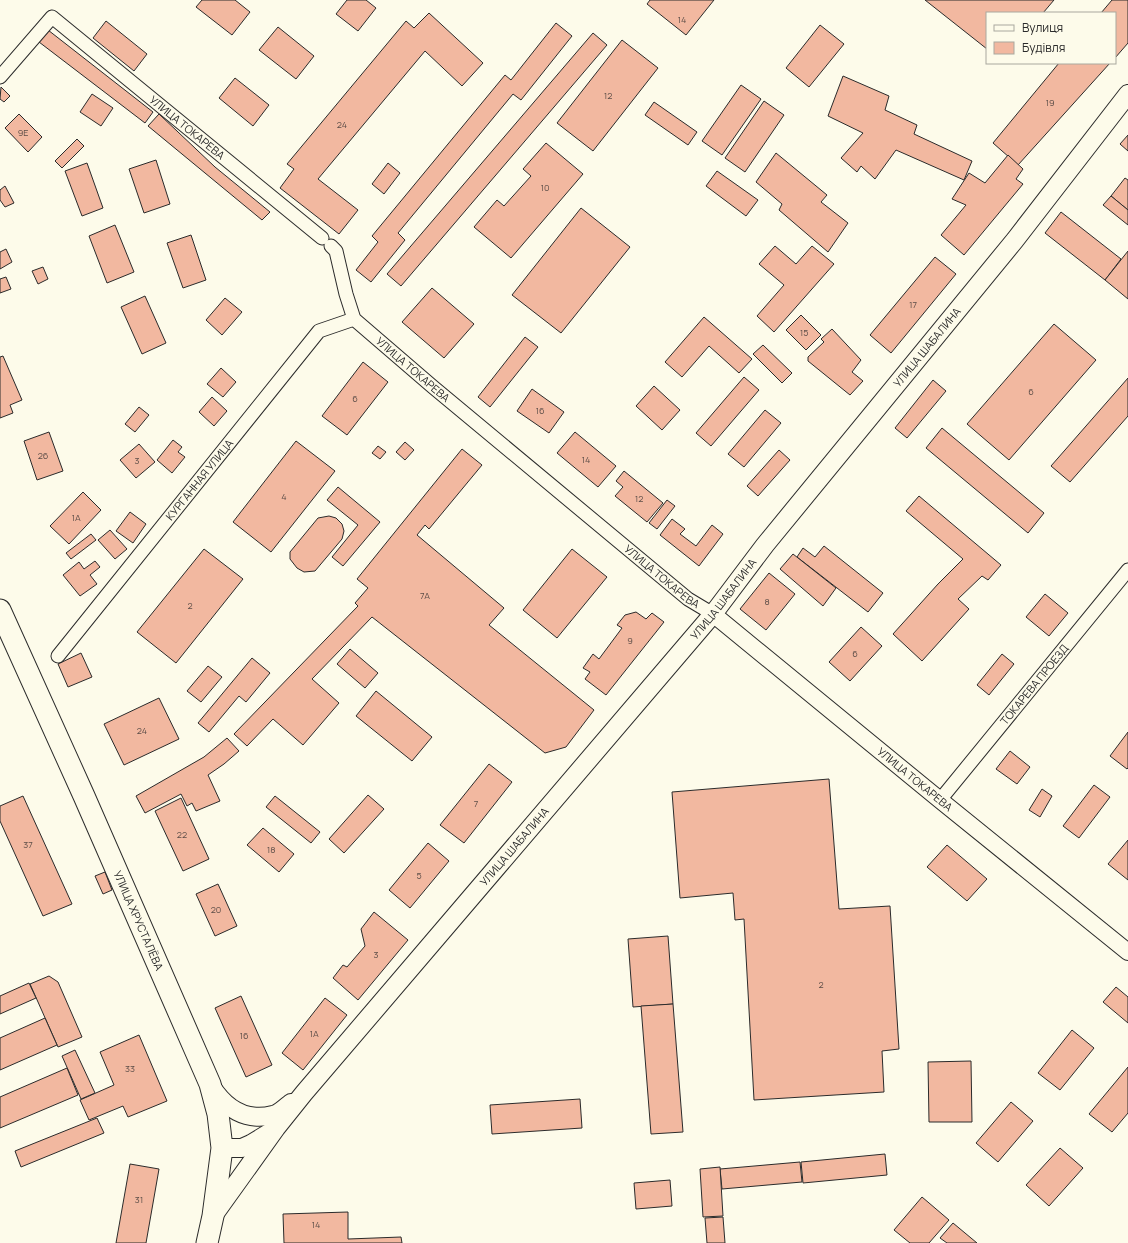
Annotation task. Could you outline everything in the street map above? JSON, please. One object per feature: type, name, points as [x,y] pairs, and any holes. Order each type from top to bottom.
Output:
[{"type":"main road","name":"УЛИЦА ШАБАЛИНА","points":[[212,1216],[276,1128],[304,1093],[713,614],[765,545],[1015,240],[1128,94]]},
{"type":"main road","name":"УЛИЦА ХРУСТАЛЁВА","points":[[0,610],[84,796],[210,1084],[218,1114],[222,1148],[207,1243]]},
{"type":"main road","name":"УЛИЦА ШАБАЛИНА","points":[[210,1084],[218,1097],[229,1108],[253,1117],[275,1115],[304,1093]]},
{"type":"main road","name":"УЛИЦА ШАБАЛИНА","points":[[222,1148],[242,1148],[276,1128]]},
{"type":"street","name":"УЛИЦА ТОКАРЕВА","points":[[0,78],[52,17],[327,242],[336,251],[346,294],[354,319],[433,387],[688,599],[713,614],[1128,952]]},
{"type":"street","name":"КУРГАННАЯ УЛИЦА","points":[[58,656],[319,331],[354,319]]},
{"type":"street","name":"ТОКАРЕВА ПРОЕЗД","points":[[940,800],[1128,570]]},
{"type":"building","points":[[202,0],[235,0],[250,12],[232,35],[196,7]]},
{"type":"building","points":[[347,0],[366,0],[376,8],[358,31],[336,14]]},
{"type":"building","points":[[650,0],[714,0],[686,35],[647,4]]},
{"type":"building","points":[[925,0],[1054,0],[1044,12],[986,12],[986,48]]},
{"type":"building","points":[[1112,0],[1128,0],[1128,43],[1116,57],[1116,12],[1102,12]]},
{"type":"building","points":[[429,13],[483,63],[462,86],[425,51],[318,179],[358,210],[339,234],[280,188],[294,169],[287,164],[406,21],[414,28]]},
{"type":"building","points":[[106,21],[147,54],[134,71],[93,38]]},
{"type":"building","points":[[556,23],[572,36],[521,100],[513,94],[398,233],[405,240],[371,282],[356,270],[378,242],[372,236],[505,75],[511,80]]},
{"type":"building","points":[[820,25],[844,44],[809,87],[786,68]]},
{"type":"building","points":[[278,27],[314,56],[296,79],[259,50]]},
{"type":"building","points":[[48,30],[153,112],[145,123],[39,42]]},
{"type":"building","points":[[593,33],[607,45],[401,286],[387,274]]},
{"type":"building","points":[[622,40],[658,68],[593,151],[557,123]]},
{"type":"building","points":[[1058,64],[1109,64],[1018,165],[993,143]]},
{"type":"building","points":[[843,76],[889,96],[885,110],[917,125],[914,134],[972,161],[964,180],[896,150],[875,179],[861,166],[857,172],[841,158],[863,133],[828,116]]},
{"type":"building","points":[[235,78],[269,105],[253,126],[219,98]]},
{"type":"building","points":[[741,85],[761,99],[722,155],[702,141]]},
{"type":"building","points":[[1,87],[10,96],[4,102],[0,99]]},
{"type":"building","points":[[92,94],[113,108],[101,126],[80,112]]},
{"type":"building","points":[[764,101],[784,115],[745,172],[725,158]]},
{"type":"building","points":[[654,102],[697,132],[688,145],[645,115]]},
{"type":"building","points":[[19,114],[42,137],[28,152],[5,128]]},
{"type":"building","points":[[159,114],[215,167],[270,212],[262,220],[148,126]]},
{"type":"building","points":[[1128,135],[1128,151],[1120,144]]},
{"type":"building","points":[[77,139],[84,146],[62,168],[55,161]]},
{"type":"building","points":[[546,143],[583,174],[511,258],[474,227],[497,200],[504,206],[531,176],[523,169]]},
{"type":"building","points":[[776,153],[827,195],[821,202],[848,223],[828,252],[779,210],[782,204],[756,182]]},
{"type":"building","points":[[1008,155],[1023,169],[1016,179],[1023,184],[964,255],[941,235],[966,205],[952,199],[969,173],[985,183]]},
{"type":"building","points":[[156,160],[170,204],[144,213],[129,169]]},
{"type":"building","points":[[87,163],[103,208],[82,216],[65,171]]},
{"type":"building","points":[[388,163],[400,173],[384,194],[372,184]]},
{"type":"building","points":[[717,171],[758,200],[746,216],[706,186]]},
{"type":"building","points":[[1125,178],[1128,180],[1128,210],[1111,196]]},
{"type":"building","points":[[5,186],[14,203],[5,207],[0,200],[0,190]]},
{"type":"building","points":[[1111,196],[1128,210],[1128,225],[1103,205]]},
{"type":"building","points":[[581,208],[630,247],[561,333],[512,295]]},
{"type":"building","points":[[1061,212],[1121,259],[1105,280],[1045,233]]},
{"type":"building","points":[[115,225],[134,272],[107,283],[89,236]]},
{"type":"building","points":[[191,235],[206,280],[183,288],[167,243]]},
{"type":"building","points":[[775,246],[796,264],[812,246],[834,264],[774,332],[757,316],[784,285],[759,264]]},
{"type":"building","points":[[6,249],[12,262],[0,269],[0,252]]},
{"type":"building","points":[[1128,251],[1128,299],[1105,280]]},
{"type":"building","points":[[935,257],[956,274],[891,353],[870,335]]},
{"type":"building","points":[[43,267],[48,279],[38,284],[32,271]]},
{"type":"building","points":[[6,277],[11,289],[0,293],[0,279]]},
{"type":"building","points":[[432,288],[474,324],[444,358],[402,322]]},
{"type":"building","points":[[145,296],[166,343],[142,354],[121,307]]},
{"type":"building","points":[[225,298],[242,312],[222,335],[206,320]]},
{"type":"building","points":[[801,315],[821,335],[806,350],[786,330]]},
{"type":"building","points":[[704,317],[752,359],[739,373],[709,346],[682,377],[665,362]]},
{"type":"building","points":[[1054,324],[1096,360],[1009,460],[967,424]]},
{"type":"building","points":[[832,329],[861,360],[852,372],[863,381],[850,395],[808,361],[808,357],[824,342],[821,339]]},
{"type":"building","points":[[525,337],[538,347],[490,407],[478,397]]},
{"type":"building","points":[[763,345],[792,373],[782,383],[753,354]]},
{"type":"building","points":[[3,356],[22,400],[10,405],[13,413],[0,418],[0,357]]},
{"type":"building","points":[[363,362],[388,382],[347,435],[322,416]]},
{"type":"building","points":[[221,368],[236,382],[223,397],[207,384]]},
{"type":"building","points":[[744,377],[759,390],[711,446],[696,433]]},
{"type":"building","points":[[1128,378],[1128,416],[1070,482],[1051,466]]},
{"type":"building","points":[[933,380],[946,391],[907,438],[895,428]]},
{"type":"building","points":[[654,386],[680,410],[662,430],[636,406]]},
{"type":"building","points":[[532,389],[564,412],[549,433],[517,411]]},
{"type":"building","points":[[212,397],[227,411],[214,426],[199,412]]},
{"type":"building","points":[[139,407],[149,415],[135,432],[125,424]]},
{"type":"building","points":[[765,410],[781,423],[744,467],[728,454]]},
{"type":"building","points":[[942,428],[1044,513],[1028,533],[926,448]]},
{"type":"building","points":[[49,432],[63,471],[37,480],[24,441]]},
{"type":"building","points":[[575,432],[616,466],[598,487],[557,453]]},
{"type":"building","points":[[173,440],[182,447],[178,452],[185,457],[172,473],[157,460]]},
{"type":"building","points":[[296,441],[335,471],[271,552],[233,522]]},
{"type":"building","points":[[405,442],[414,450],[405,460],[396,452]]},
{"type":"building","points":[[139,444],[155,462],[136,478],[120,460]]},
{"type":"building","points":[[378,446],[386,452],[380,459],[372,453]]},
{"type":"building","points":[[462,449],[482,465],[429,529],[425,525],[417,535],[504,608],[489,625],[594,710],[566,747],[545,753],[372,617],[312,679],[339,703],[303,745],[273,719],[247,746],[234,734],[358,606],[355,603],[368,588],[357,579]]},
{"type":"building","points":[[779,450],[790,460],[758,496],[747,486]]},
{"type":"building","points":[[624,471],[663,503],[647,522],[615,496],[623,487],[616,481]]},
{"type":"building","points":[[338,487],[380,522],[343,566],[332,557],[358,525],[327,500]]},
{"type":"building","points":[[83,492],[101,510],[69,544],[50,526]]},
{"type":"building","points":[[919,496],[1001,565],[988,580],[982,576],[958,599],[969,609],[922,661],[893,634],[938,584],[963,559],[906,511]]},
{"type":"building","points":[[667,500],[675,506],[657,529],[649,523]]},
{"type":"building","points":[[130,512],[146,524],[133,543],[116,531]]},
{"type":"building","points":[[329,516],[336,518],[342,524],[344,531],[342,539],[315,571],[304,572],[297,568],[290,559],[290,552],[318,518]]},
{"type":"building","points":[[672,519],[685,529],[680,534],[696,546],[712,525],[723,534],[699,566],[660,535]]},
{"type":"building","points":[[110,530],[127,549],[115,559],[98,540]]},
{"type":"building","points":[[91,534],[96,540],[71,559],[66,553]]},
{"type":"building","points":[[824,546],[883,593],[868,612],[797,557],[803,548],[815,557]]},
{"type":"building","points":[[204,549],[243,579],[176,663],[137,632]]},
{"type":"building","points":[[572,549],[607,577],[557,638],[523,610]]},
{"type":"building","points":[[793,554],[836,588],[823,606],[780,569]]},
{"type":"building","points":[[95,561],[100,567],[90,575],[97,584],[80,596],[63,575],[79,562],[84,569]]},
{"type":"building","points":[[769,573],[795,594],[766,630],[740,609]]},
{"type":"building","points":[[1045,594],[1068,613],[1049,636],[1026,617]]},
{"type":"building","points":[[636,612],[646,619],[652,613],[664,622],[606,695],[585,679],[590,672],[583,668],[593,654],[599,659],[622,628],[617,625],[625,615]]},
{"type":"building","points":[[861,627],[882,646],[850,681],[829,662]]},
{"type":"building","points":[[350,649],[378,673],[365,688],[337,664]]},
{"type":"building","points":[[81,653],[92,677],[68,687],[58,664]]},
{"type":"building","points":[[1002,654],[1014,664],[989,695],[977,685]]},
{"type":"building","points":[[252,658],[270,673],[246,702],[239,696],[209,732],[198,723]]},
{"type":"building","points":[[208,666],[222,677],[201,702],[187,691]]},
{"type":"building","points":[[376,691],[432,737],[412,761],[356,716]]},
{"type":"building","points":[[159,698],[179,739],[124,765],[104,724]]},
{"type":"building","points":[[1128,732],[1128,768],[1127,769],[1110,756]]},
{"type":"building","points":[[227,738],[239,751],[208,775],[220,801],[196,811],[192,803],[187,806],[181,794],[145,813],[136,796],[204,757]]},
{"type":"building","points":[[1010,751],[1030,767],[1017,784],[996,769]]},
{"type":"building","points":[[489,764],[512,782],[464,843],[440,825]]},
{"type":"building","points":[[829,779],[839,909],[890,906],[899,1049],[882,1051],[884,1092],[754,1100],[744,919],[735,920],[733,893],[680,898],[672,792]]},
{"type":"building","points":[[1094,785],[1110,797],[1079,838],[1063,826]]},
{"type":"building","points":[[1042,789],[1052,796],[1040,817],[1029,810]]},
{"type":"building","points":[[368,795],[384,809],[344,853],[329,839]]},
{"type":"building","points":[[23,796],[72,904],[43,916],[0,821],[0,806]]},
{"type":"building","points":[[275,796],[320,832],[311,843],[266,807]]},
{"type":"building","points":[[181,798],[209,859],[183,871],[155,811]]},
{"type":"building","points":[[263,828],[294,854],[279,872],[247,845]]},
{"type":"building","points":[[1128,840],[1128,880],[1108,864]]},
{"type":"building","points":[[428,843],[449,861],[410,908],[389,890]]},
{"type":"building","points":[[947,845],[987,879],[967,901],[927,867]]},
{"type":"building","points":[[105,872],[112,890],[103,894],[95,876]]},
{"type":"building","points":[[218,884],[237,926],[215,936],[196,894]]},
{"type":"building","points":[[374,912],[408,940],[358,1000],[333,978],[343,965],[347,967],[365,946],[361,929]]},
{"type":"building","points":[[668,936],[673,1004],[633,1007],[628,939]]},
{"type":"building","points":[[49,976],[58,982],[82,1037],[58,1047],[30,984]]},
{"type":"building","points":[[29,983],[36,998],[0,1014],[0,996]]},
{"type":"building","points":[[1116,987],[1128,997],[1128,1023],[1103,1002]]},
{"type":"building","points":[[241,996],[272,1065],[246,1077],[215,1008]]},
{"type":"building","points":[[325,998],[347,1015],[303,1070],[282,1053]]},
{"type":"building","points":[[673,1004],[683,1132],[651,1134],[641,1006]]},
{"type":"building","points":[[45,1018],[57,1045],[0,1070],[0,1038]]},
{"type":"building","points":[[1072,1030],[1094,1048],[1060,1090],[1038,1073]]},
{"type":"building","points":[[139,1035],[167,1101],[128,1117],[123,1106],[89,1120],[80,1100],[114,1085],[100,1052]]},
{"type":"building","points":[[75,1050],[95,1093],[81,1099],[62,1056]]},
{"type":"building","points":[[971,1061],[972,1122],[929,1122],[928,1062]]},
{"type":"building","points":[[1128,1067],[1128,1113],[1112,1132],[1089,1114]]},
{"type":"building","points":[[67,1068],[78,1095],[0,1128],[0,1097]]},
{"type":"building","points":[[580,1099],[582,1128],[492,1134],[490,1105]]},
{"type":"building","points":[[1011,1102],[1033,1121],[998,1162],[976,1143]]},
{"type":"building","points":[[97,1118],[104,1133],[21,1167],[15,1151]]},
{"type":"building","points":[[1060,1148],[1083,1168],[1049,1206],[1026,1185]]},
{"type":"building","points":[[885,1154],[887,1175],[803,1183],[801,1162]]},
{"type":"building","points":[[800,1162],[802,1182],[722,1189],[720,1169]]},
{"type":"building","points":[[130,1164],[159,1169],[146,1243],[116,1243]]},
{"type":"building","points":[[720,1167],[723,1216],[703,1217],[700,1169]]},
{"type":"building","points":[[670,1180],[672,1206],[636,1209],[634,1183]]},
{"type":"building","points":[[922,1197],[949,1220],[929,1243],[910,1243],[894,1230]]},
{"type":"building","points":[[348,1212],[348,1239],[401,1237],[402,1243],[284,1243],[283,1214]]},
{"type":"building","points":[[723,1217],[725,1243],[707,1243],[705,1218]]},
{"type":"building","points":[[953,1223],[977,1243],[947,1243],[940,1238]]}]
